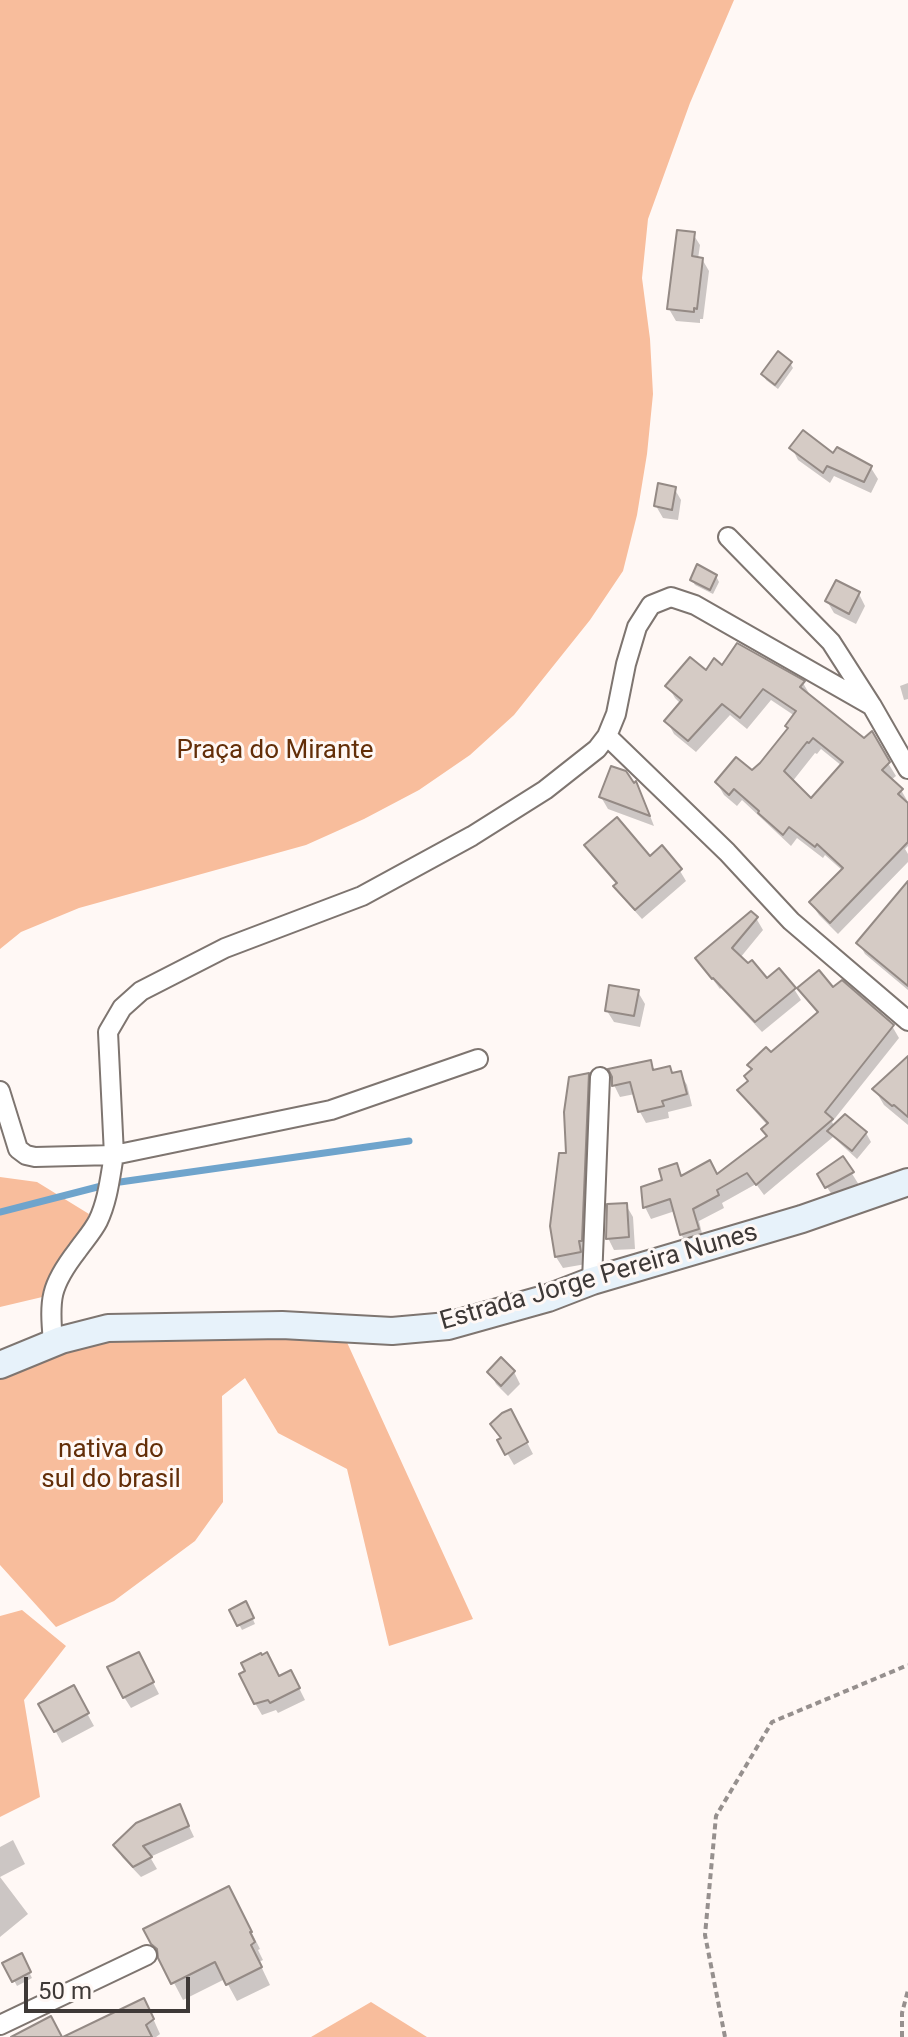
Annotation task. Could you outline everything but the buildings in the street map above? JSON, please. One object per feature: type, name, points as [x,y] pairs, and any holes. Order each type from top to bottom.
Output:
[{"type":"street","points":[[728,537],[831,642],[908,769]]},
{"type":"street","points":[[53,1342],[50,1311],[53,1291],[61,1271],[98,1223],[107,1198],[114,1155],[108,1032],[122,1008],[141,991],[225,948],[362,896],[458,844],[545,790],[597,749],[607,736],[616,714],[637,627],[651,605],[671,597],[695,605],[872,706]]},
{"type":"street","points":[[607,736],[727,852],[791,921],[908,1021]]},
{"type":"street","points":[[0,1091],[18,1149],[26,1155],[114,1155],[331,1110],[478,1059]]},
{"type":"street","points":[[592,1281],[600,1077]]},
{"type":"street","name":"Estrada Jorge Pereira Nunes","points":[[0,1365],[53,1342],[108,1328],[282,1325],[392,1331],[448,1326],[802,1219],[908,1182]]},
{"type":"street","points":[[0,2025],[147,1955]]},
{"type":"path","points":[[725,2037],[705,1935],[716,1816],[772,1722],[908,1665]]},
{"type":"path","points":[[902,2037],[902,2013],[908,1990]]},
{"type":"green space","name":"Praça do Mirante","points":[[0,0],[734,0],[690,103],[648,219],[642,278],[653,394],[647,454],[637,515],[623,571],[590,620],[514,715],[470,755],[419,790],[306,845],[79,908],[21,932],[0,949]]},
{"type":"green space","points":[[0,1177],[37,1182],[89,1214],[73,1271],[55,1294],[0,1307]]},
{"type":"green space","name":"nativa do sul do brasil","points":[[167,1328],[345,1338],[473,1619],[389,1646],[347,1469],[278,1433],[245,1378],[222,1396],[223,1502],[195,1541],[114,1601],[56,1627],[0,1565],[0,1375],[85,1343]]},
{"type":"green space","points":[[22,1610],[66,1646],[24,1700],[40,1797],[0,1817],[0,1616]]},
{"type":"green space","points":[[371,2002],[427,2037],[311,2037]]},
{"type":"waterway","points":[[0,1212],[113,1183],[409,1141]]}]
